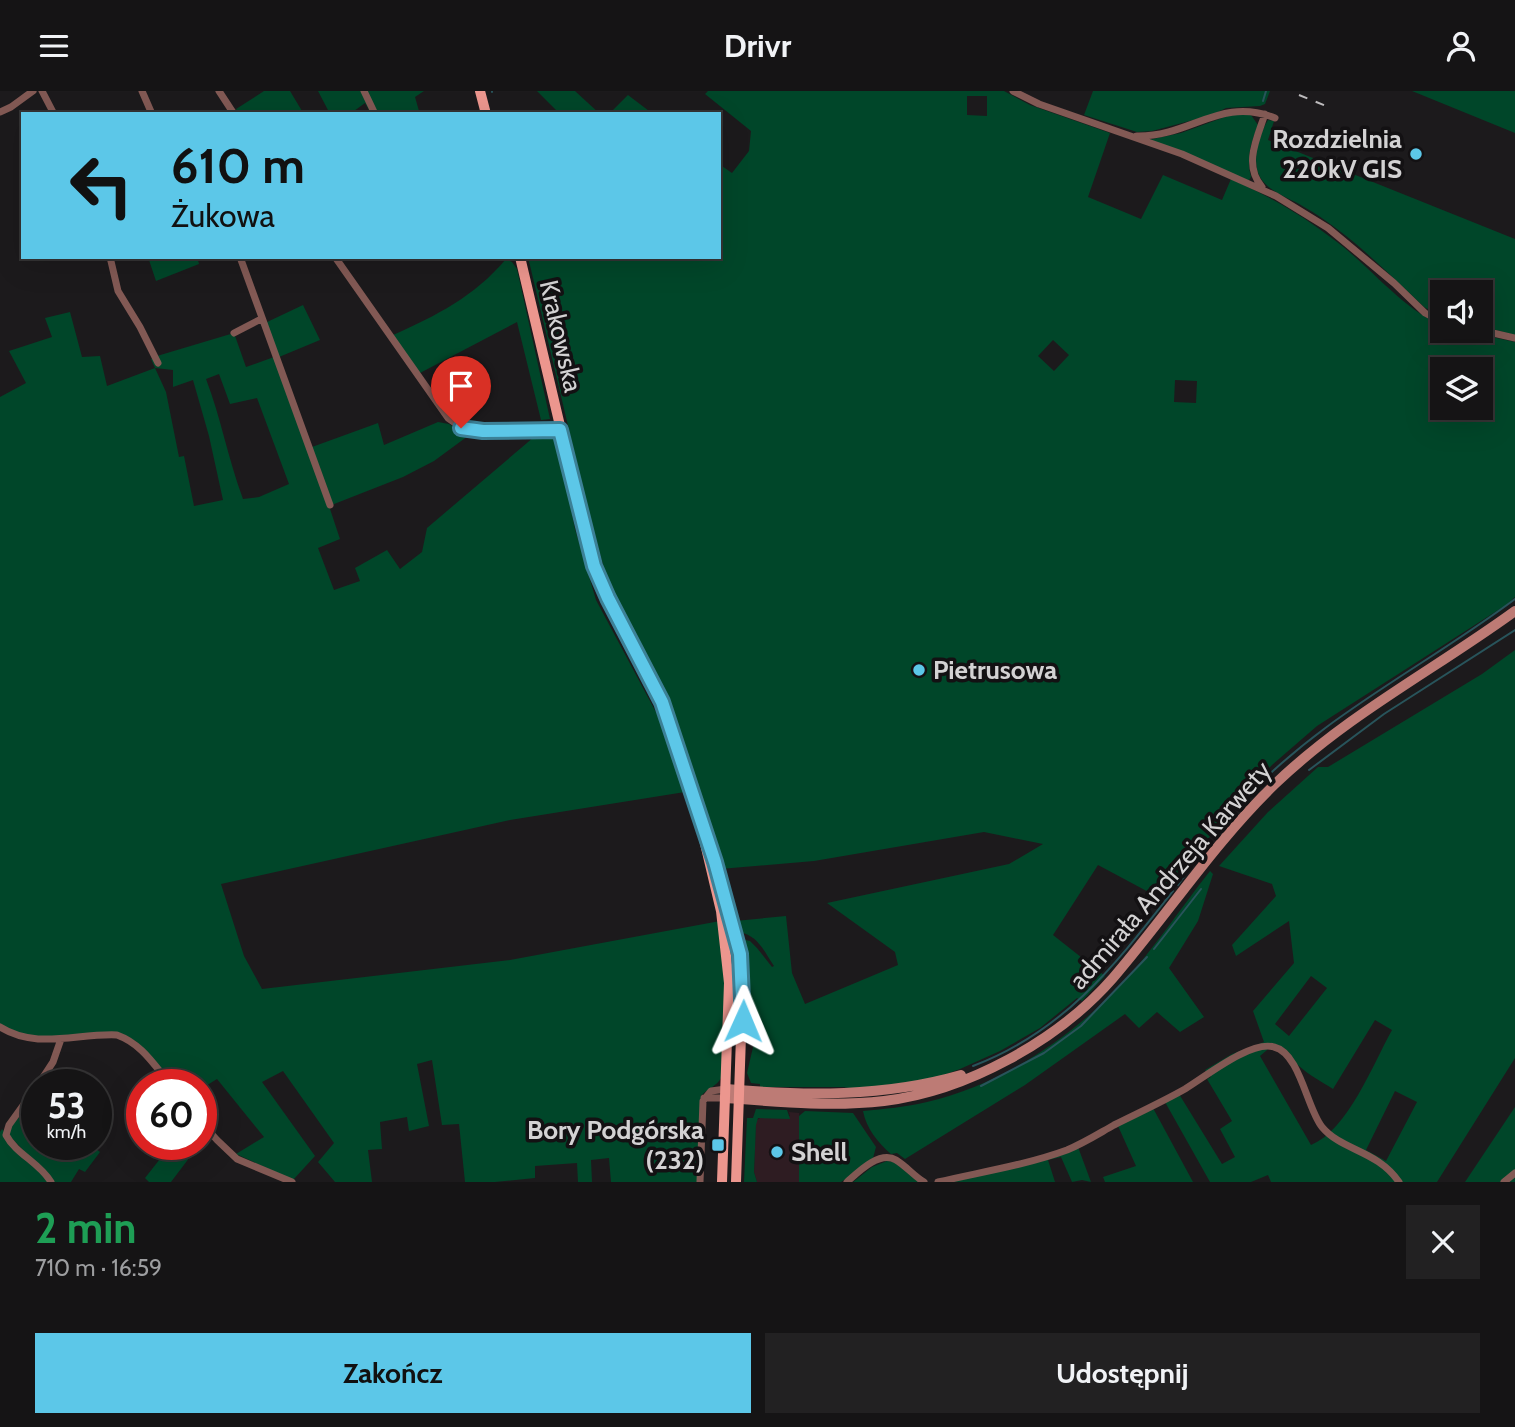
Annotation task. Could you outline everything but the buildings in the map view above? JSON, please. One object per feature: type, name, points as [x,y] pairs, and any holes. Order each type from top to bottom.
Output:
[{"type":"main road","points":[[480,91],[485,112]]},
{"type":"main road","name":"Krakowska","points":[[520,259],[594,566],[662,702],[719,875],[741,960],[743,998],[736,1182]]},
{"type":"main road","name":"admirała Andrzeja Karwety","points":[[740,1095],[755,1100],[837,1103],[886,1100],[950,1086],[1050,1034],[1091,1001],[1112,979],[1223,839],[1303,758],[1338,729],[1515,611]]},
{"type":"main road","name":"Krakowska","points":[[699,818],[722,918],[729,964],[722,1182]]},
{"type":"main road","name":"admirała Andrzeja Karwety","points":[[726,1093],[855,1094],[926,1084],[992,1066]]},
{"type":"main road","points":[[738,1120],[746,1107],[755,1100]]},
{"type":"street","points":[[0,112],[33,91]]},
{"type":"street","points":[[42,91],[53,112]]},
{"type":"street","points":[[142,91],[151,112]]},
{"type":"street","points":[[219,91],[233,112]]},
{"type":"street","points":[[364,91],[374,112]]},
{"type":"street","points":[[1013,91],[1039,104],[1133,136],[1265,190],[1328,229],[1430,316]]},
{"type":"street","points":[[1133,136],[1165,133],[1238,110],[1275,118]]},
{"type":"street","points":[[1265,114],[1252,153],[1256,179],[1265,190]]},
{"type":"street","points":[[110,259],[118,291],[158,363]]},
{"type":"street","points":[[241,259],[330,505]]},
{"type":"street","points":[[336,259],[441,410],[456,425],[473,431],[560,430]]},
{"type":"street","points":[[234,333],[261,319]]},
{"type":"street","points":[[1493,333],[1515,338]]},
{"type":"street","points":[[0,1027],[18,1037],[33,1040],[117,1035],[128,1039],[143,1051],[158,1069]]},
{"type":"street","points":[[48,1069],[61,1039]]},
{"type":"street","points":[[939,1182],[1037,1159],[1077,1146],[1235,1058],[1270,1046],[1281,1050],[1290,1061],[1322,1127],[1388,1168],[1399,1182]]},
{"type":"street","points":[[700,1182],[704,1098],[726,1093]]},
{"type":"street","points":[[21,1108],[9,1125],[6,1135],[21,1152]]},
{"type":"street","points":[[217,1140],[237,1159],[292,1182]]},
{"type":"street","points":[[847,1182],[870,1165],[889,1158],[924,1182]]},
{"type":"street","points":[[30,1160],[51,1182]]},
{"type":"street","points":[[1504,1182],[1515,1173]]},
{"type":"shaded area","name":"Shell","points":[[789,1112],[799,1113],[799,1182],[757,1182],[754,1172],[756,1121],[760,1118],[790,1116]]},
{"type":"green space","points":[[264,91],[290,91],[302,111],[238,112],[236,109]]},
{"type":"green space","points":[[318,91],[424,91],[415,97],[417,112],[370,112],[365,103],[353,112],[329,112]]},
{"type":"green space","points":[[537,91],[575,91],[598,112],[558,112]]},
{"type":"green space","points":[[708,91],[1004,91],[1030,105],[1110,133],[1088,197],[1141,219],[1163,175],[1222,200],[1231,179],[1286,207],[1349,252],[1402,300],[1430,319],[1430,343],[1493,343],[1493,337],[1515,342],[1515,597],[1317,726],[1272,765],[1224,817],[1176,883],[1169,882],[1156,896],[1098,865],[1053,935],[1105,976],[1082,1001],[1077,998],[1040,1028],[1000,1051],[933,1079],[855,1089],[760,1087],[760,1084],[751,1083],[747,1073],[754,1043],[757,1041],[757,1031],[749,1031],[741,939],[750,941],[772,967],[774,966],[752,937],[740,932],[735,921],[786,916],[792,973],[805,1004],[898,965],[895,952],[827,903],[1009,864],[1043,844],[984,832],[814,861],[720,869],[698,804],[697,789],[674,714],[607,579],[528,259],[721,259],[721,165],[732,173],[749,151],[751,131],[705,94]],"holes":[[[967,96],[987,96],[987,116],[967,115]],[[1053,340],[1069,355],[1054,371],[1038,356]],[[1175,380],[1197,381],[1196,403],[1174,402]]]},
{"type":"green space","points":[[1093,91],[1270,91],[1265,104],[1260,106],[1226,108],[1212,115],[1152,131],[1137,132],[1084,115]]},
{"type":"green space","points":[[1412,91],[1515,91],[1515,133]]},
{"type":"green space","points":[[628,95],[650,112],[611,112]]},
{"type":"green space","points":[[1233,114],[1251,115],[1258,125],[1250,151],[1249,180],[1148,140],[1181,133]]},
{"type":"green space","points":[[1268,120],[1274,121],[1268,140],[1515,239],[1515,335],[1493,329],[1493,280],[1430,280],[1430,310],[1336,228],[1268,187],[1260,177],[1256,163],[1262,133]]},
{"type":"green space","points":[[149,259],[198,259],[199,264],[156,281]]},
{"type":"green space","points":[[506,259],[517,269],[550,419],[541,420],[517,322],[420,373],[393,335],[454,304],[481,284]]},
{"type":"green space","points":[[303,305],[320,340],[279,357],[265,323]]},
{"type":"green space","points":[[70,312],[82,357],[100,356],[107,386],[155,368],[151,359],[157,356],[234,333],[246,367],[274,357],[312,447],[378,423],[384,445],[438,422],[449,424],[468,436],[434,461],[403,477],[329,506],[340,539],[318,548],[334,590],[360,581],[355,568],[387,550],[400,569],[422,552],[427,528],[534,437],[556,435],[575,529],[596,600],[658,716],[685,792],[510,820],[221,884],[244,956],[262,989],[510,960],[720,921],[724,980],[721,1078],[701,1096],[697,1182],[611,1182],[609,1158],[591,1160],[592,1182],[578,1182],[577,1163],[535,1166],[535,1178],[465,1182],[459,1124],[442,1125],[432,1060],[417,1064],[429,1126],[409,1131],[407,1117],[380,1122],[382,1149],[368,1150],[372,1182],[335,1182],[318,1162],[334,1143],[283,1071],[262,1082],[315,1156],[293,1180],[236,1154],[264,1137],[217,1079],[217,1069],[160,1069],[137,1042],[120,1033],[33,1039],[0,1025],[0,397],[26,383],[9,351],[52,337],[45,318]],"holes":[[[155,368],[173,370],[173,387],[193,380],[223,500],[194,506],[184,456],[179,457],[166,392]],[[219,374],[230,404],[257,398],[289,484],[259,497],[243,499],[206,379]]]},
{"type":"green space","points":[[1515,650],[1515,1058],[1437,1182],[1271,1182],[1268,1175],[1251,1182],[1210,1182],[1165,1102],[1179,1094],[1222,1164],[1235,1157],[1220,1129],[1232,1121],[1207,1079],[1211,1077],[1205,1070],[1232,1054],[1264,1042],[1253,1011],[1294,963],[1289,921],[1236,956],[1232,945],[1276,896],[1272,884],[1219,866],[1268,812],[1318,767],[1328,767],[1482,674]],"holes":[[[1311,976],[1327,988],[1289,1036],[1275,1024]],[[1375,1020],[1392,1030],[1348,1111],[1324,1137],[1311,1145],[1260,1056],[1274,1044],[1281,1047],[1303,1069],[1333,1089]],[[1395,1091],[1417,1102],[1386,1161],[1366,1150]]]},
{"type":"green space","points":[[1210,871],[1213,874],[1198,921],[1169,968],[1204,1017],[1180,1032],[1157,1012],[1139,1028],[1125,1014],[1025,1085],[905,1159],[897,1153],[891,1154],[877,1140],[863,1111],[927,1102],[981,1084],[1032,1057],[1079,1024],[1133,972]]},
{"type":"green space","points":[[1515,1107],[1515,1182],[1465,1182]]},
{"type":"green space","points":[[1153,1108],[1193,1182],[1105,1182],[1103,1177],[1136,1166],[1118,1126]]},
{"type":"green space","points":[[756,1109],[787,1110],[790,1119],[758,1118],[754,1172],[757,1182],[744,1182],[747,1118],[753,1118]]},
{"type":"green space","points":[[805,1111],[853,1113],[876,1147],[873,1158],[841,1182],[799,1182],[799,1116]]},
{"type":"green space","points":[[21,1115],[21,1148],[9,1135],[12,1125]]},
{"type":"green space","points":[[2,1129],[21,1150],[21,1160],[29,1160],[49,1182],[0,1182]]},
{"type":"green space","points":[[1078,1147],[1091,1182],[1072,1182],[1061,1157],[1048,1160],[1055,1182],[951,1182]]},
{"type":"green space","points":[[32,1160],[94,1160],[85,1172],[79,1169],[71,1182],[53,1182]]},
{"type":"green space","points":[[159,1160],[188,1160],[171,1182],[149,1182],[145,1178]]},
{"type":"green space","points":[[887,1161],[894,1162],[919,1182],[853,1182],[872,1167]]},
{"type":"waterway","points":[[1263,101],[1266,91]]},
{"type":"waterway","points":[[1241,803],[1271,772],[1338,719],[1515,599]]},
{"type":"waterway","points":[[1309,770],[1384,714],[1515,630]]},
{"type":"waterway","points":[[1178,885],[1209,840]]},
{"type":"waterway","points":[[1154,949],[1201,889]]},
{"type":"waterway","points":[[973,1066],[1006,1051],[1061,1015],[1108,970],[1173,891]]},
{"type":"waterway","points":[[981,1086],[1044,1053],[1081,1026],[1147,957]]},
{"type":"railway","points":[[1299,95],[1326,106]]},
{"type":"place","name":"Rozdzielnia 220kV GIS","points":[[1416,154]]},
{"type":"place","name":"Pietrusowa","points":[[919,670]]},
{"type":"place","name":"Bory Podgórska (232)","points":[[718,1145]]},
{"type":"place","name":"Shell","points":[[777,1152]]},
{"type":"route","points":[[461,428],[473,431],[560,430],[594,566],[670,721],[715,862],[740,954],[743,1021]]}]
